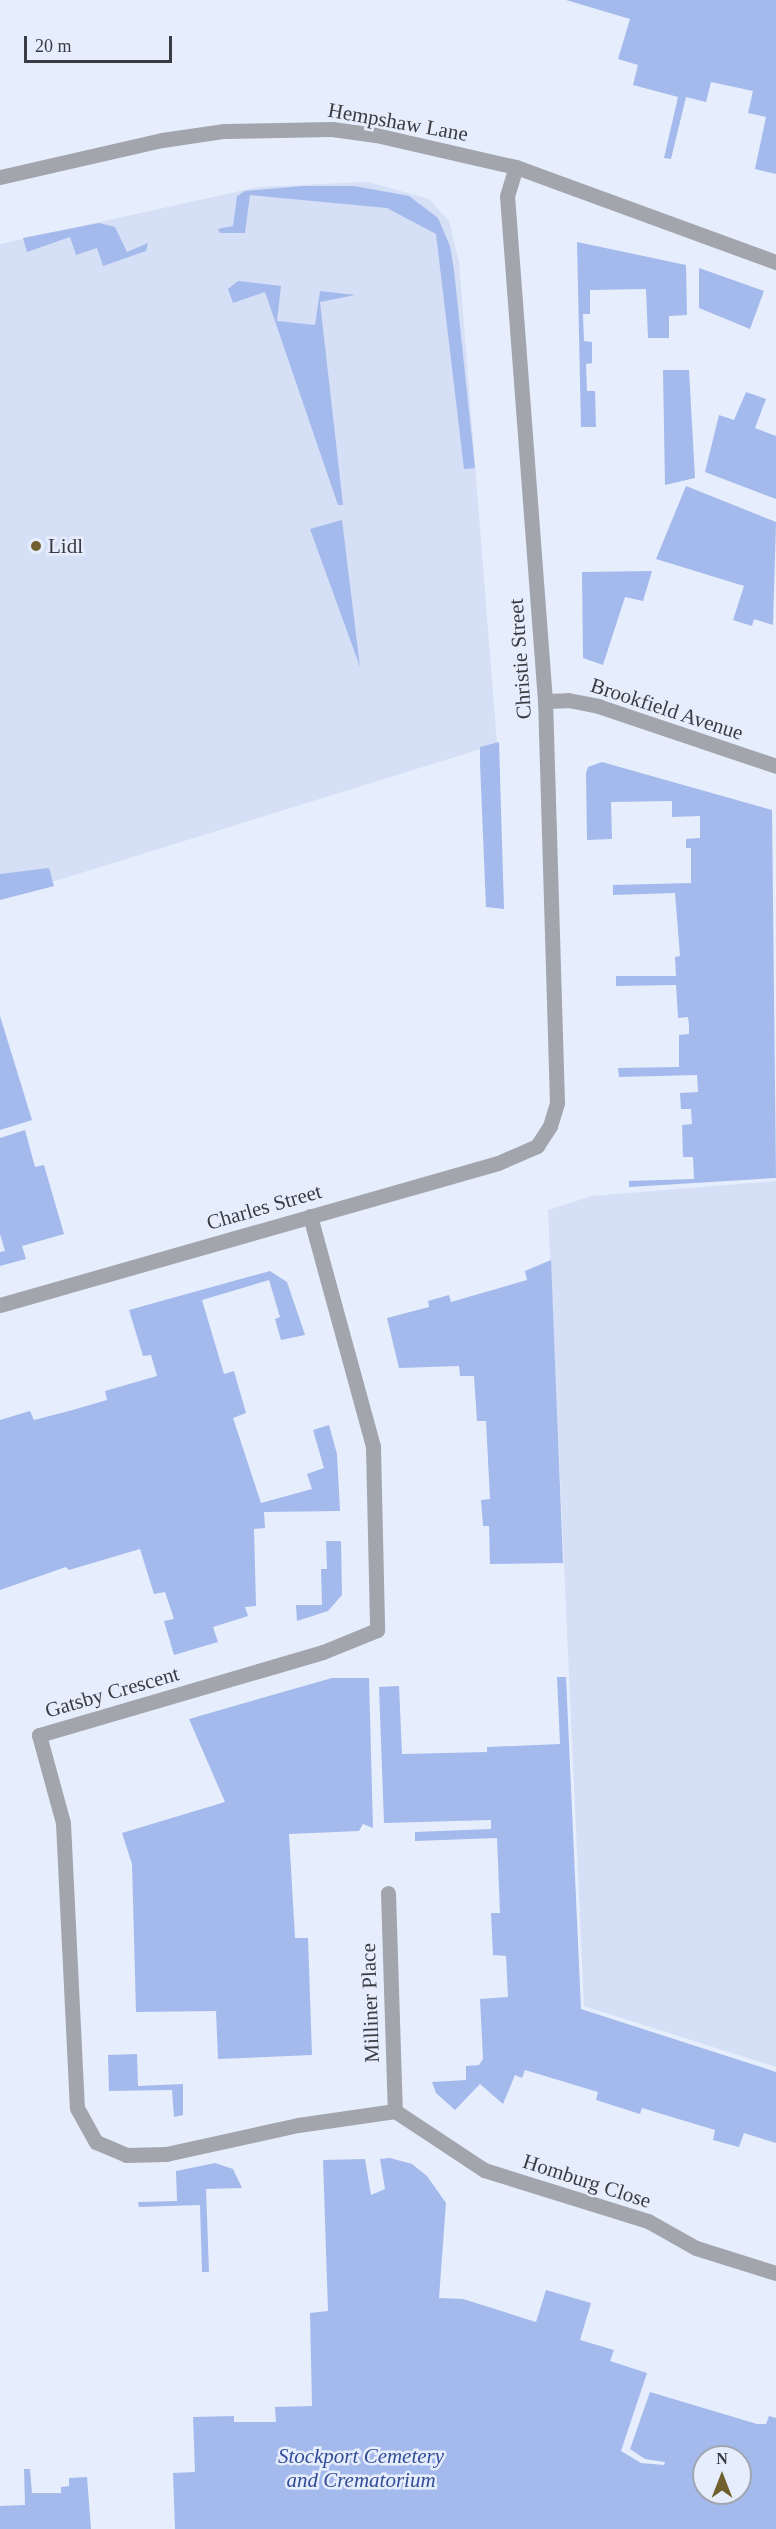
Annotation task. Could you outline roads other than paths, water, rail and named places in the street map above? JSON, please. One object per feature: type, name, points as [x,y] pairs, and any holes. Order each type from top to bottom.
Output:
[{"type":"street","name":"Hempshaw Lane","points":[[0,177],[162,140],[281,128],[376,135],[516,167],[776,262]]},
{"type":"street","name":"Christie Street","points":[[516,167],[507,196],[545,701],[557,1103],[537,1146]]},
{"type":"street","name":"Brookfield Avenue","points":[[545,701],[568,700],[598,706],[776,766]]},
{"type":"street","name":"Charles Street","points":[[0,1305],[498,1163],[537,1146]]},
{"type":"street","name":"Gatsby Crescent","points":[[310,1216],[373,1447],[377,1630],[323,1652],[39,1735],[63,1823],[77,2108],[96,2142],[126,2155],[166,2154],[298,2125],[394,2111]]},
{"type":"street","name":"Milliner Place","points":[[388,1893],[394,2111]]},
{"type":"street","name":"Homburg Close","points":[[394,2111],[484,2170],[648,2222],[696,2248],[776,2273]]},
{"type":"place","name":"Lidl","points":[[36,546]]},
{"type":"park label","name":"Stockport Cemetery and Crematorium","points":[[361,2468]]}]
